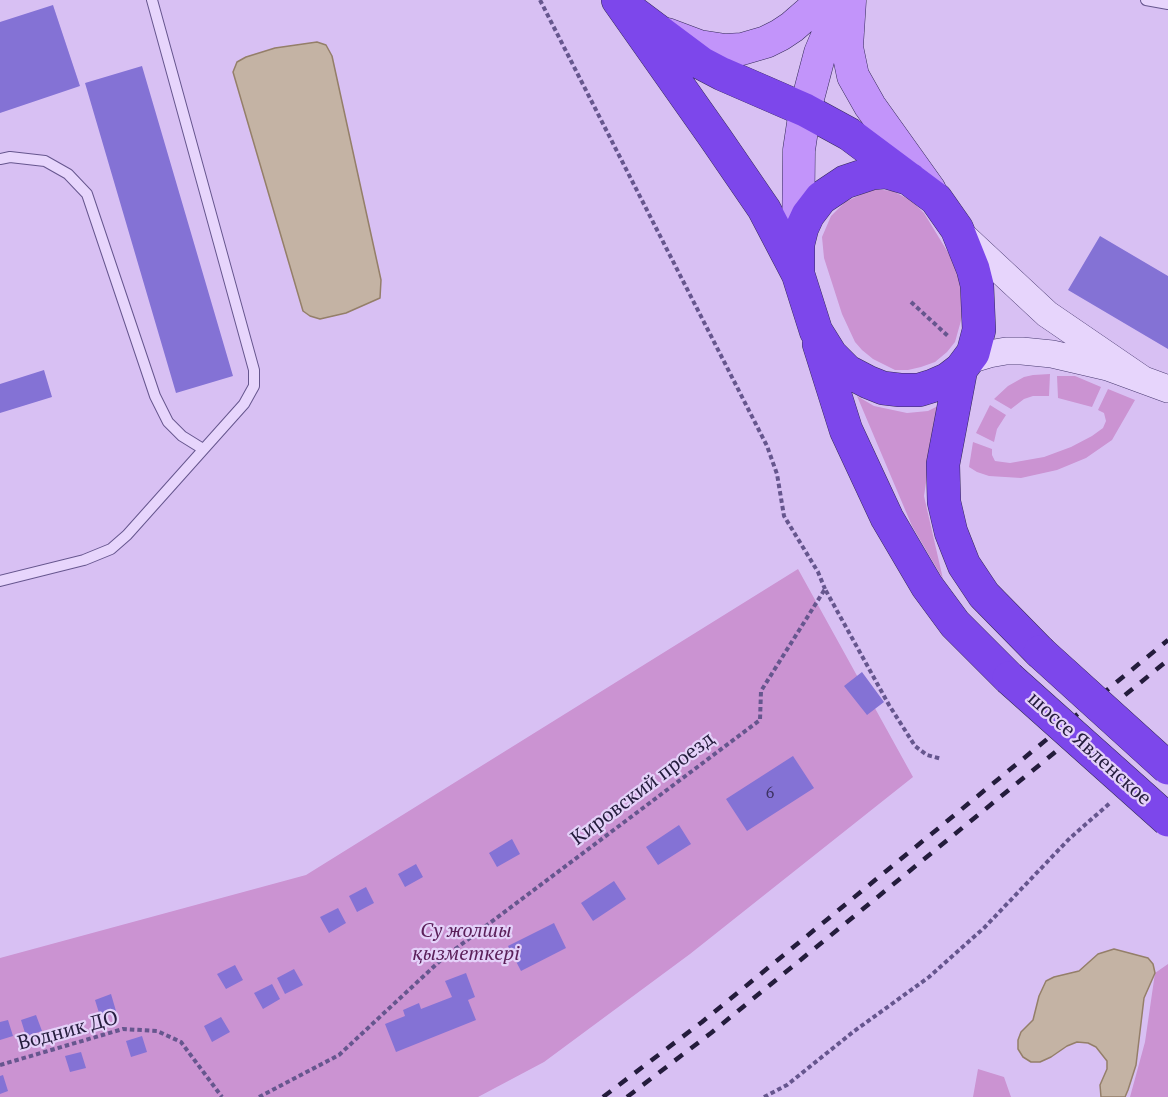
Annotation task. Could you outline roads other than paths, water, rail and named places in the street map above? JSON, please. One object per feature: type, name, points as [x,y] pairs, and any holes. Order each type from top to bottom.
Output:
[{"type":"highway","points":[[620,2],[692,57],[722,74],[805,110],[849,134],[936,199],[957,229],[973,269],[979,302],[977,342],[965,365],[948,379],[919,390],[883,388],[847,371],[831,355],[816,331],[798,259],[620,2]]},
{"type":"highway","points":[[798,259],[802,228],[808,215],[821,198],[832,189],[859,176],[872,173],[886,172],[910,179]]},
{"type":"highway","name":"шоссе Явленское","points":[[816,331],[846,430],[887,518],[927,586],[955,624],[1009,678],[1168,820]]},
{"type":"highway","name":"шоссе Явленское","points":[[965,365],[942,464],[944,502],[951,532],[964,565],[984,595],[1040,652],[1168,768]]},
{"type":"main road","points":[[653,29],[699,46],[725,50],[742,49],[766,42],[786,31],[823,0]]},
{"type":"main road","points":[[798,259],[799,150],[805,110],[820,53],[842,0]]},
{"type":"main road","points":[[850,0],[847,47],[853,76],[870,106],[936,199]]},
{"type":"street","points":[[957,229],[1047,314],[1142,379]]},
{"type":"street","points":[[965,365],[989,354],[1022,351],[1082,360],[1168,389]]},
{"type":"lane","points":[[0,581],[84,560],[111,549],[127,535],[244,404],[254,386],[254,370],[152,0]]},
{"type":"lane","points":[[1146,0],[1168,4]]},
{"type":"lane","points":[[0,159],[10,157],[45,161],[68,174],[87,194],[155,396],[168,422],[182,436],[204,449]]},
{"type":"railway","points":[[603,1097],[702,1022],[1168,640]]},
{"type":"railway","points":[[627,1097],[711,1033],[1168,660]]},
{"type":"park label","name":"Су жолшы қызметкері","points":[[466,942]]}]
